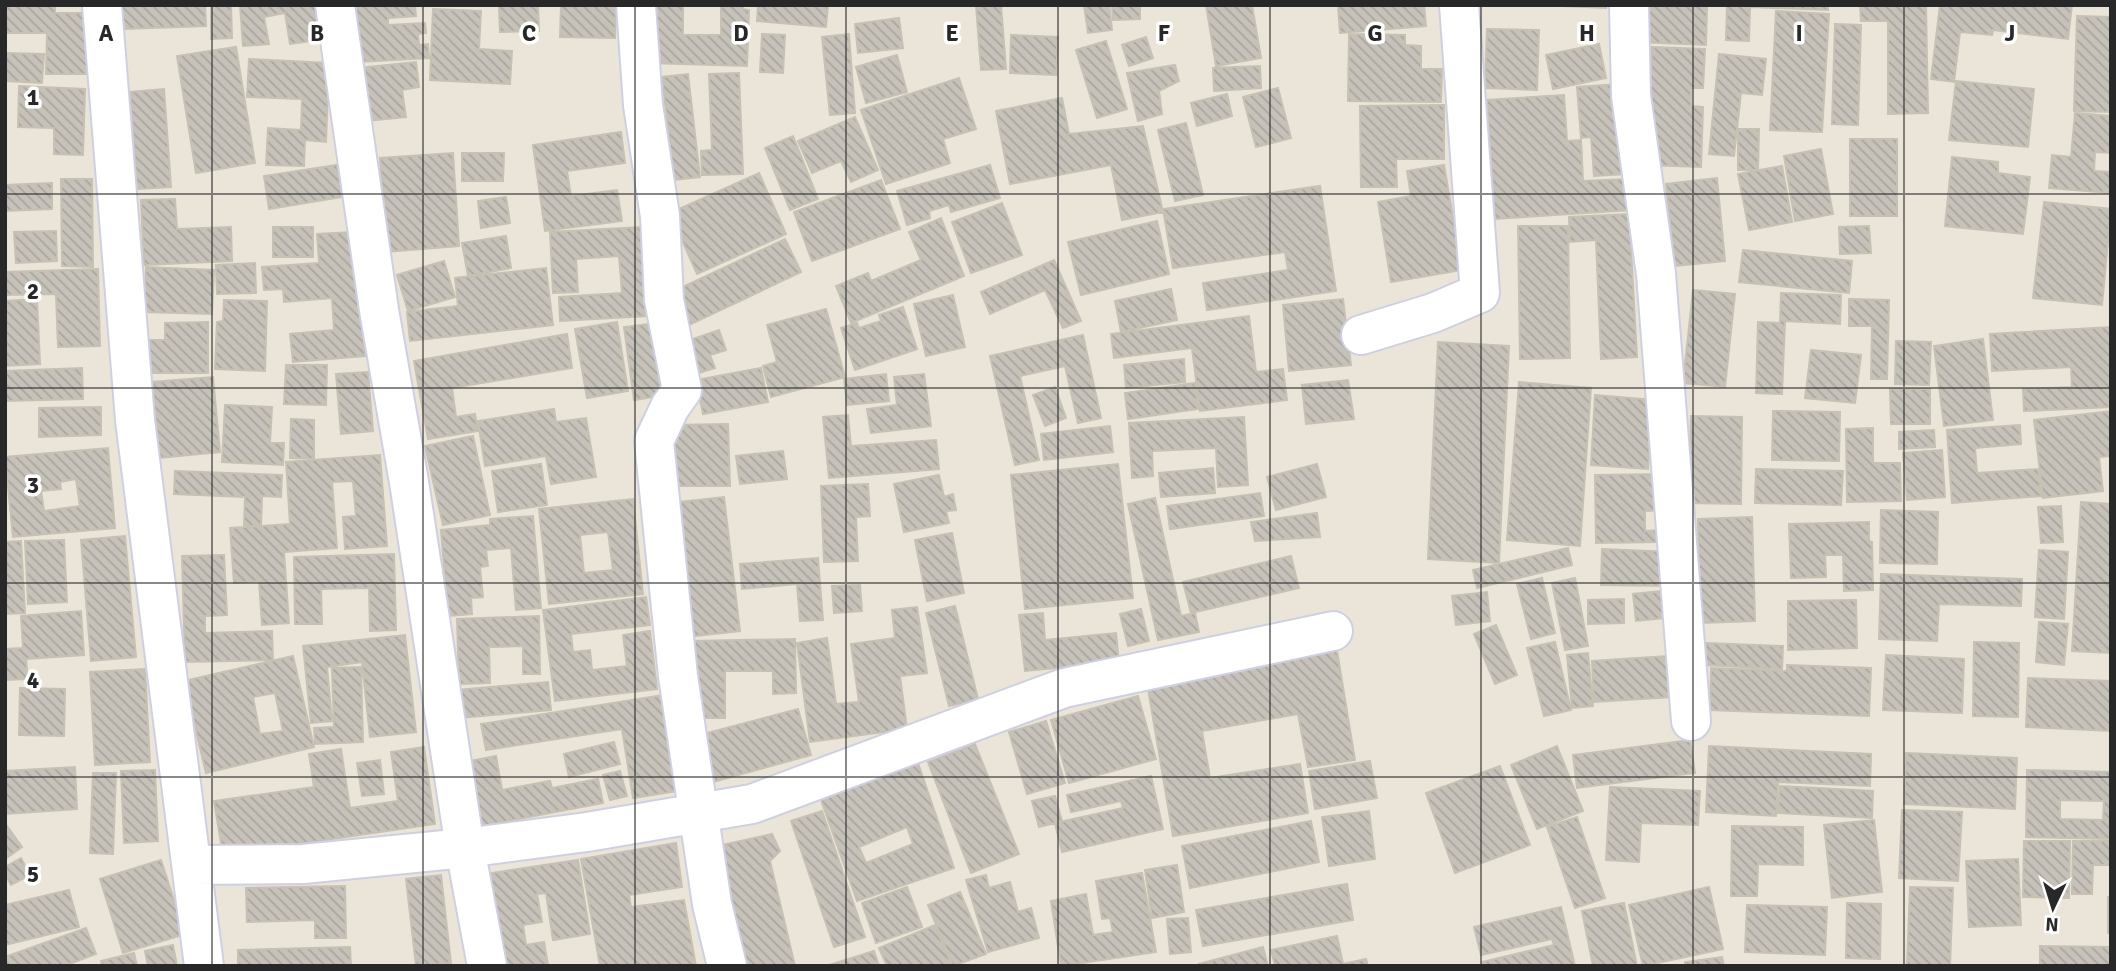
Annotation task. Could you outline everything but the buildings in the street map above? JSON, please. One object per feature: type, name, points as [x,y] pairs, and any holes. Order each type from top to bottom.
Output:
[{"type":"street","points":[[102,5],[135,420],[204,966]]},
{"type":"street","points":[[335,5],[379,310],[409,482],[465,848],[487,966]]},
{"type":"street","points":[[636,5],[643,104],[660,216],[664,300],[682,390],[670,407],[654,442],[678,676],[712,905],[727,966]]},
{"type":"street","points":[[1361,335],[1433,313],[1480,293],[1459,5]]},
{"type":"street","points":[[1629,5],[1631,96],[1656,274],[1691,721]]},
{"type":"street","points":[[192,865],[303,864],[465,848],[587,832],[752,804],[1064,688],[1333,631]]}]
